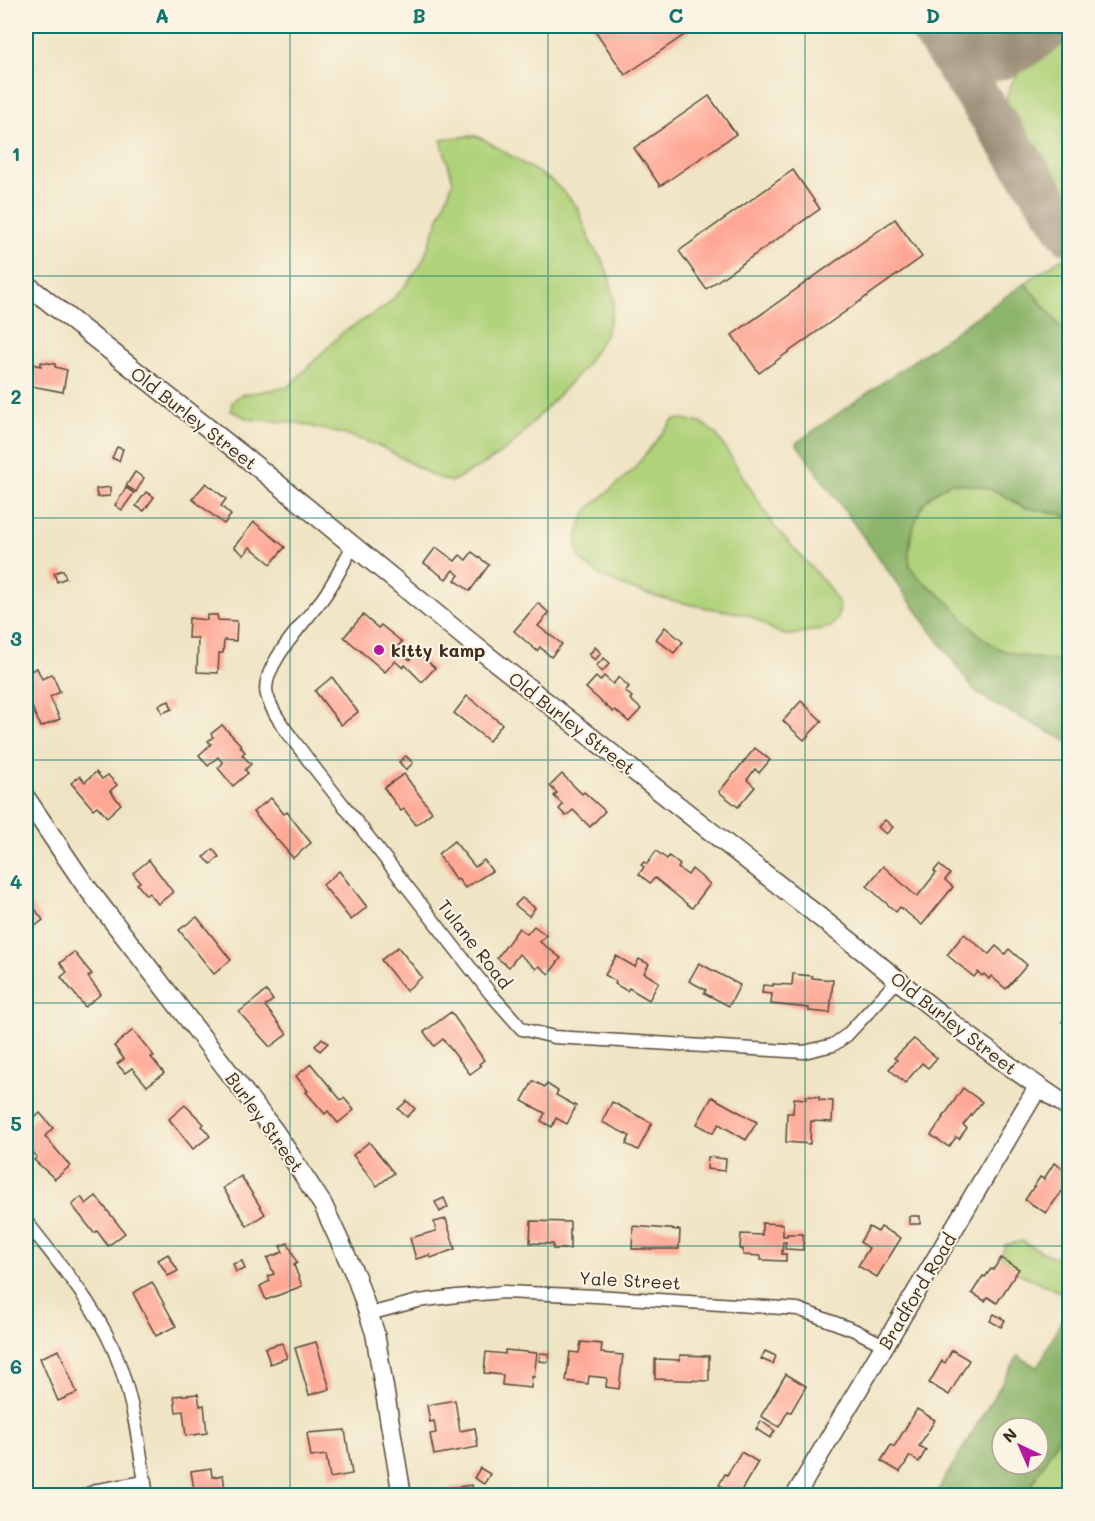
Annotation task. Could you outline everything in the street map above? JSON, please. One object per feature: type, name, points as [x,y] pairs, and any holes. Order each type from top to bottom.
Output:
[{"type":"street","name":"Old Burley Street","points":[[26,284],[256,466],[478,650],[864,952],[897,981],[1004,1063],[1070,1108]]},
{"type":"street","name":"Tulane Road","points":[[353,546],[325,596],[276,658],[268,676],[266,693],[285,728],[309,761],[497,1001],[522,1029],[554,1037],[804,1052],[833,1045],[847,1035],[897,981]]},
{"type":"street","name":"Burley Street","points":[[26,798],[85,885],[275,1132],[323,1205],[356,1277],[369,1314],[377,1344],[402,1496]]},
{"type":"street","name":"Bradford Road","points":[[795,1496],[1038,1087]]},
{"type":"street","points":[[26,1221],[82,1296],[102,1328],[120,1364],[132,1406],[147,1496]]},
{"type":"street","name":"Yale Street","points":[[369,1314],[418,1301],[504,1292],[596,1296],[798,1309],[854,1330],[884,1345]]},
{"type":"street","points":[[83,1496],[98,1490],[145,1482]]},
{"type":"green space","points":[[947,26],[1021,26],[992,42],[973,45],[955,36]]},
{"type":"green space","points":[[1069,37],[1069,206],[1006,111],[1007,97],[1017,75],[1036,58]]},
{"type":"green space","points":[[476,136],[485,140],[552,181],[578,209],[592,246],[603,261],[614,299],[611,318],[604,337],[583,369],[510,447],[451,482],[433,476],[382,447],[354,437],[298,423],[249,419],[231,411],[232,402],[240,395],[288,387],[343,332],[385,307],[405,286],[422,263],[453,181],[441,140]]},
{"type":"green space","points":[[1062,258],[1069,268],[1069,337],[1025,283]]},
{"type":"green space","points":[[1025,283],[1069,337],[1069,518],[1061,514],[1023,507],[998,492],[980,486],[950,483],[930,496],[921,508],[914,526],[909,556],[910,565],[917,576],[994,646],[1018,655],[1069,663],[1069,742],[992,703],[973,689],[796,443]]},
{"type":"green space","points":[[683,419],[702,423],[717,435],[774,526],[826,584],[840,609],[831,627],[794,634],[781,634],[746,615],[681,603],[621,585],[590,568],[580,557],[577,539],[588,509],[632,471],[673,420]]},
{"type":"green space","points":[[950,483],[979,486],[998,492],[1023,507],[1061,514],[1069,518],[1069,663],[1018,655],[994,646],[913,571],[910,565],[910,546],[921,508],[937,491]]},
{"type":"green space","points":[[1022,1241],[1050,1255],[1069,1257],[1069,1296],[1007,1268],[1001,1257],[1005,1245]]},
{"type":"green space","points":[[1069,1304],[1069,1419],[1050,1453],[1050,1416],[990,1416],[990,1476],[1037,1476],[1026,1495],[935,1495],[1018,1356],[1038,1368]]},
{"type":"green space","points":[[1069,1419],[1069,1495],[1026,1495],[1037,1476],[1050,1476],[1050,1453]]},
{"type":"building","points":[[592,26],[686,26],[690,31],[625,75]]},
{"type":"building","points":[[709,96],[736,134],[660,186],[634,148]]},
{"type":"building","points":[[793,170],[820,209],[706,289],[679,251]]},
{"type":"building","points":[[895,219],[922,257],[759,373],[732,335]]},
{"type":"building","points":[[41,362],[55,364],[55,367],[67,370],[63,392],[26,385],[27,363],[41,366]]},
{"type":"building","points":[[117,447],[123,449],[119,461],[112,458]]},
{"type":"building","points":[[135,472],[144,478],[136,492],[126,486]]},
{"type":"building","points":[[206,483],[226,499],[221,506],[231,515],[224,524],[192,499]]},
{"type":"building","points":[[110,487],[110,496],[97,497],[96,489]]},
{"type":"building","points":[[126,488],[134,493],[122,510],[115,505]]},
{"type":"building","points":[[146,492],[154,497],[144,511],[136,506]]},
{"type":"building","points":[[254,522],[285,547],[271,564],[250,547],[244,555],[234,547]]},
{"type":"building","points":[[436,547],[455,561],[460,555],[466,560],[472,552],[489,565],[470,591],[455,580],[459,575],[453,570],[446,579],[424,563]]},
{"type":"building","points":[[63,570],[66,578],[57,582],[54,573]]},
{"type":"building","points":[[538,603],[549,613],[538,626],[562,644],[551,657],[540,647],[537,651],[514,631]]},
{"type":"building","points":[[207,615],[217,615],[218,620],[237,621],[236,641],[224,640],[223,653],[219,653],[218,673],[197,672],[198,638],[188,638],[189,618],[207,620]]},
{"type":"building","name":"kitty kamp","points":[[363,615],[378,628],[381,625],[402,642],[396,648],[410,660],[417,652],[435,668],[422,682],[405,665],[403,668],[395,661],[385,672],[344,637]]},
{"type":"building","points":[[665,627],[683,642],[674,653],[656,639]]},
{"type":"building","points":[[595,647],[601,653],[595,660],[589,655]]},
{"type":"building","points":[[604,658],[610,663],[602,672],[596,666]]},
{"type":"building","points":[[37,668],[42,679],[52,674],[60,692],[50,697],[60,719],[41,727],[26,694],[26,673]]},
{"type":"building","points":[[604,676],[613,684],[619,677],[629,687],[625,691],[632,697],[630,699],[641,709],[629,722],[615,710],[613,712],[586,688],[596,677],[600,681]]},
{"type":"building","points":[[332,677],[358,712],[341,725],[315,691]]},
{"type":"building","points":[[467,696],[502,724],[489,741],[454,713]]},
{"type":"building","points":[[169,701],[172,709],[162,713],[159,705]]},
{"type":"building","points":[[801,701],[822,721],[804,740],[783,721]]},
{"type":"building","points":[[222,725],[241,745],[245,752],[242,755],[251,764],[245,770],[248,773],[233,786],[218,768],[223,763],[218,757],[208,766],[199,755],[211,744],[208,741],[213,737],[211,734]]},
{"type":"building","points":[[755,748],[770,760],[759,773],[755,769],[747,780],[755,787],[738,807],[719,792]]},
{"type":"building","points":[[406,756],[413,763],[406,770],[399,762]]},
{"type":"building","points":[[96,772],[102,779],[108,775],[117,785],[110,791],[121,804],[107,817],[97,806],[93,809],[71,783],[80,776],[85,782]]},
{"type":"building","points":[[404,774],[432,812],[416,825],[404,809],[401,811],[384,788]]},
{"type":"building","points":[[562,774],[582,794],[584,792],[605,811],[590,827],[573,810],[566,816],[559,809],[563,805],[554,796],[557,793],[550,786]]},
{"type":"building","points":[[271,798],[284,814],[287,812],[311,843],[293,858],[253,812]]},
{"type":"building","points":[[885,820],[893,827],[886,834],[878,827]]},
{"type":"building","points":[[454,841],[475,867],[484,860],[492,871],[465,888],[458,879],[456,880],[438,854]]},
{"type":"building","points":[[213,849],[219,857],[211,864],[204,857]]},
{"type":"building","points":[[656,851],[667,859],[669,856],[680,865],[678,868],[688,875],[692,869],[710,884],[692,908],[655,878],[650,883],[639,874],[644,867],[641,865],[644,862],[647,864]]},
{"type":"building","points":[[149,860],[173,892],[158,904],[137,884],[140,882],[133,873]]},
{"type":"building","points":[[939,865],[950,874],[945,880],[953,887],[922,925],[900,907],[896,912],[867,886],[883,866],[917,897],[936,873],[934,871]]},
{"type":"building","points":[[339,871],[367,907],[351,920],[323,885]]},
{"type":"building","points":[[26,897],[43,920],[26,933]]},
{"type":"building","points":[[522,898],[535,908],[529,916],[515,905]]},
{"type":"building","points":[[197,917],[231,960],[214,974],[179,930]]},
{"type":"building","points":[[534,926],[546,935],[540,942],[561,958],[549,974],[539,966],[536,969],[519,954],[509,967],[497,958],[519,928],[527,934]]},
{"type":"building","points":[[964,934],[989,954],[996,946],[1005,954],[1009,949],[1027,965],[1006,989],[991,976],[989,979],[978,972],[974,977],[947,955]]},
{"type":"building","points":[[398,947],[422,977],[406,991],[381,960]]},
{"type":"building","points":[[74,952],[92,974],[88,977],[101,994],[85,1007],[61,977],[67,972],[60,963]]},
{"type":"building","points":[[616,956],[635,967],[639,959],[649,964],[644,973],[659,982],[649,1000],[629,988],[627,991],[605,975]]},
{"type":"building","points":[[699,963],[740,985],[729,1006],[704,993],[706,990],[689,981]]},
{"type":"building","points":[[793,974],[833,980],[830,1013],[771,1004],[772,994],[762,993],[763,985],[792,985]]},
{"type":"building","points":[[266,991],[273,1000],[265,1006],[287,1034],[270,1047],[239,1012]]},
{"type":"building","points":[[451,1012],[484,1060],[479,1064],[481,1066],[470,1074],[443,1039],[434,1046],[424,1032]]},
{"type":"building","points":[[1070,1013],[1070,1028],[1062,1022]]},
{"type":"building","points":[[133,1030],[154,1056],[151,1057],[164,1073],[147,1086],[132,1068],[125,1073],[117,1064],[124,1059],[114,1046]]},
{"type":"building","points":[[322,1038],[328,1043],[320,1051],[315,1046]]},
{"type":"building","points":[[914,1039],[937,1058],[928,1068],[922,1063],[905,1083],[889,1069],[897,1060],[894,1058]]},
{"type":"building","points":[[311,1064],[341,1100],[344,1098],[354,1110],[338,1123],[328,1111],[325,1114],[296,1076]]},
{"type":"building","points":[[533,1081],[545,1087],[547,1084],[558,1091],[556,1095],[576,1106],[567,1124],[556,1118],[552,1127],[541,1121],[545,1113],[522,1101]]},
{"type":"building","points":[[963,1088],[982,1102],[963,1125],[967,1128],[959,1139],[956,1137],[949,1147],[931,1135]]},
{"type":"building","points":[[806,1096],[833,1101],[832,1122],[811,1121],[810,1144],[786,1142],[787,1113],[793,1113],[794,1098],[806,1099]]},
{"type":"building","points":[[712,1097],[757,1122],[746,1140],[719,1124],[713,1133],[697,1124]]},
{"type":"building","points":[[407,1101],[415,1109],[407,1117],[398,1109]]},
{"type":"building","points":[[612,1102],[652,1123],[638,1150],[626,1144],[630,1136],[602,1122]]},
{"type":"building","points":[[185,1105],[204,1124],[202,1126],[210,1136],[193,1149],[169,1119]]},
{"type":"building","points":[[40,1113],[53,1128],[45,1136],[70,1166],[55,1179],[34,1160],[37,1157],[26,1144],[26,1126]]},
{"type":"building","points":[[369,1142],[394,1173],[377,1186],[353,1155]]},
{"type":"building","points":[[708,1157],[726,1159],[725,1171],[707,1169]]},
{"type":"building","points":[[1054,1163],[1070,1173],[1070,1180],[1046,1213],[1025,1200],[1040,1177],[1044,1179]]},
{"type":"building","points":[[241,1176],[265,1214],[247,1226],[223,1188]]},
{"type":"building","points":[[96,1196],[125,1233],[108,1246],[97,1231],[94,1233],[72,1205],[81,1197],[86,1204]]},
{"type":"building","points":[[444,1198],[448,1207],[440,1212],[435,1202]]},
{"type":"building","points":[[909,1216],[920,1216],[920,1224],[909,1224]]},
{"type":"building","points":[[446,1219],[455,1249],[431,1258],[430,1255],[416,1259],[410,1238],[436,1231],[434,1222]]},
{"type":"building","points":[[531,1221],[570,1222],[570,1249],[553,1249],[553,1244],[530,1243]]},
{"type":"building","points":[[762,1223],[783,1224],[783,1236],[803,1234],[803,1250],[785,1249],[786,1242],[783,1242],[782,1254],[786,1254],[786,1261],[761,1260],[761,1256],[743,1255],[743,1249],[740,1249],[741,1234],[762,1235]]},
{"type":"building","points":[[633,1226],[680,1230],[679,1249],[632,1249]]},
{"type":"building","points":[[869,1227],[878,1232],[881,1227],[901,1238],[877,1277],[858,1266],[869,1248],[860,1242]]},
{"type":"building","points":[[288,1243],[297,1263],[294,1265],[302,1286],[266,1300],[260,1286],[270,1281],[268,1276],[274,1274],[267,1258],[283,1252],[280,1246]]},
{"type":"building","points":[[168,1254],[178,1271],[168,1276],[158,1260]]},
{"type":"building","points":[[1001,1258],[1019,1269],[997,1303],[988,1297],[985,1301],[972,1293],[983,1276],[985,1277],[991,1269],[993,1270]]},
{"type":"building","points":[[242,1261],[245,1269],[236,1272],[233,1264]]},
{"type":"building","points":[[152,1282],[176,1326],[156,1336],[133,1293]]},
{"type":"building","points":[[994,1314],[1005,1320],[1001,1327],[990,1321]]},
{"type":"building","points":[[316,1342],[330,1389],[309,1395],[295,1348]]},
{"type":"building","points":[[581,1342],[602,1344],[601,1353],[623,1355],[619,1389],[606,1387],[607,1378],[589,1376],[588,1384],[566,1381],[570,1352],[579,1353]]},
{"type":"building","points":[[282,1343],[287,1358],[270,1364],[265,1348]]},
{"type":"building","points":[[59,1350],[77,1393],[58,1401],[40,1358]]},
{"type":"building","points":[[505,1350],[537,1353],[531,1388],[502,1385],[503,1375],[484,1373],[486,1352],[505,1354]]},
{"type":"building","points":[[952,1350],[969,1360],[949,1395],[929,1383],[942,1361],[945,1363]]},
{"type":"building","points":[[765,1351],[776,1356],[773,1364],[761,1359]]},
{"type":"building","points":[[540,1353],[549,1354],[548,1362],[539,1361]]},
{"type":"building","points":[[680,1355],[709,1356],[709,1381],[655,1379],[655,1359],[680,1360]]},
{"type":"building","points":[[786,1374],[806,1386],[779,1427],[761,1416]]},
{"type":"building","points":[[198,1394],[200,1406],[204,1405],[207,1433],[186,1436],[183,1411],[176,1412],[174,1396]]},
{"type":"building","points":[[455,1400],[460,1431],[475,1428],[478,1447],[434,1455],[430,1434],[436,1433],[434,1421],[430,1422],[427,1405]]},
{"type":"building","points":[[917,1409],[935,1420],[919,1446],[926,1450],[919,1462],[910,1456],[900,1472],[881,1461],[891,1445],[894,1447]]},
{"type":"building","points":[[761,1421],[775,1431],[770,1438],[756,1429]]},
{"type":"building","points":[[345,1430],[352,1474],[330,1478],[326,1455],[311,1457],[307,1433]]},
{"type":"building","points":[[741,1452],[758,1462],[738,1496],[719,1485]]},
{"type":"building","points":[[211,1468],[212,1477],[223,1475],[226,1496],[195,1496],[191,1471]]},
{"type":"building","points":[[480,1468],[490,1474],[484,1484],[474,1478]]},
{"type":"building","points":[[472,1485],[474,1493],[483,1492],[483,1496],[451,1496],[450,1488]]},
{"type":"taxiway","points":[[930,26],[1070,233]]},
{"type":"taxiway","points":[[943,45],[960,55],[988,61],[1013,53],[1053,26]]},
{"type":"place","name":"kitty kamp","points":[[379,650]]}]
